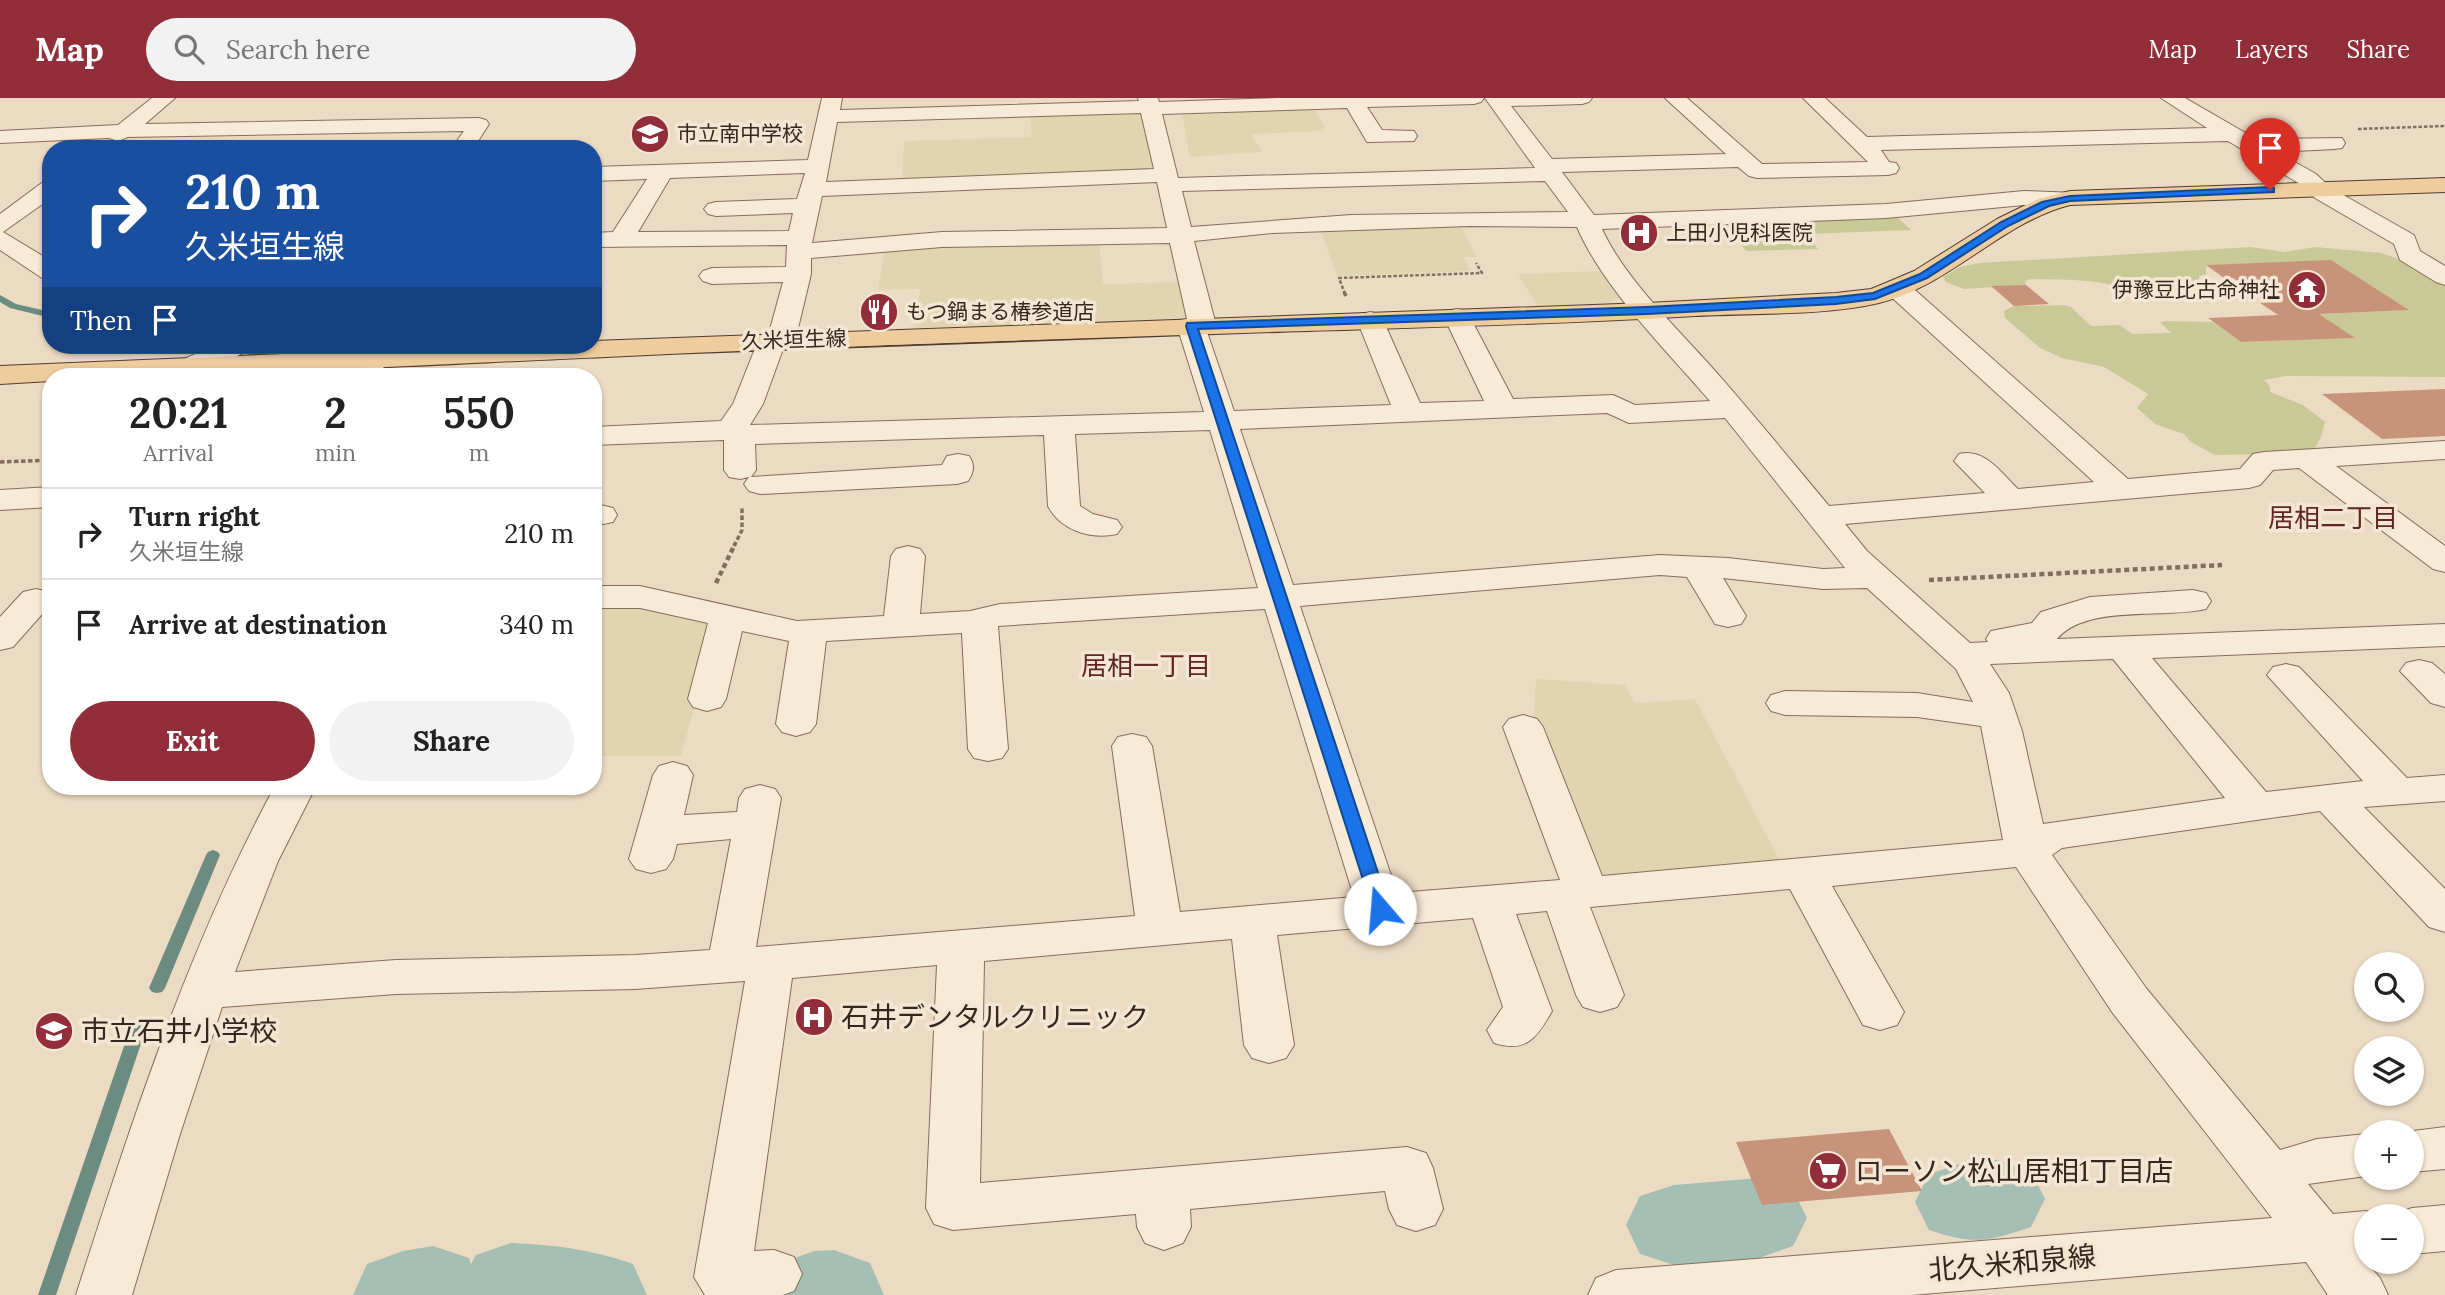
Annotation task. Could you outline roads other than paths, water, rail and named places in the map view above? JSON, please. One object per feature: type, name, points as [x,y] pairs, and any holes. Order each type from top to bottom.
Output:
[{"type":"main road","name":"久米垣生線","points":[[602,352],[776,341],[1647,311],[1836,301],[1875,296],[1897,288],[1923,276],[2005,224],[2046,204],[2070,198],[2445,184]]},
{"type":"main road","name":"久米垣生線","points":[[324,368],[572,354]]},
{"type":"main road","name":"久米垣生線","points":[[0,375],[42,374]]},
{"type":"street","points":[[112,140],[165,98]]},
{"type":"street","points":[[958,463],[957,474],[753,483],[744,434],[736,422],[748,404],[776,341],[800,254],[831,107],[1582,98]]},
{"type":"street","points":[[1675,98],[1757,171],[1888,168]]},
{"type":"street","points":[[1813,98],[1860,144],[1934,206]]},
{"type":"street","points":[[2171,98],[2319,188],[2323,193],[2405,240],[2409,255],[2445,278]]},
{"type":"street","points":[[1489,99],[1587,221],[1598,247],[1647,311],[1733,409],[1855,558],[1958,649],[1990,693],[2027,850],[2129,1000],[2269,1175],[2343,1236],[2360,1295]]},
{"type":"street","points":[[1354,102],[1375,137],[1406,136]]},
{"type":"street","points":[[1316,103],[1328,123]]},
{"type":"street","points":[[1149,104],[1168,180],[1196,325],[1222,421],[1380,909]]},
{"type":"street","points":[[0,137],[472,114],[479,124],[468,140]]},
{"type":"street","points":[[1860,144],[2242,140],[2334,143]]},
{"type":"street","points":[[602,174],[662,172],[921,195],[1168,180],[1547,170],[1743,160]]},
{"type":"street","points":[[621,240],[662,172]]},
{"type":"street","points":[[716,209],[812,187]]},
{"type":"street","points":[[0,226],[42,197]]},
{"type":"street","points":[[712,276],[800,254],[880,242],[984,237],[1178,235],[1329,223],[1490,218],[1587,221],[1886,211],[2024,198],[2070,198]]},
{"type":"street","points":[[0,239],[42,267]]},
{"type":"street","points":[[602,240],[800,254]]},
{"type":"street","points":[[2409,255],[2445,253]]},
{"type":"street","points":[[1897,288],[2119,488]]},
{"type":"street","points":[[1457,317],[1503,409]]},
{"type":"street","points":[[1363,320],[1409,413]]},
{"type":"street","points":[[193,368],[219,354]]},
{"type":"street","points":[[335,354],[369,367]]},
{"type":"street","points":[[602,436],[1222,421],[1613,404],[1629,414],[1733,409]]},
{"type":"street","points":[[1059,426],[1064,506],[1068,515],[1105,527]]},
{"type":"street","points":[[1822,516],[1933,509],[2119,488],[2249,478],[2264,461],[2445,450]]},
{"type":"street","points":[[2305,457],[2445,562]]},
{"type":"street","points":[[1970,461],[2011,500]]},
{"type":"street","points":[[0,500],[42,498]]},
{"type":"street","points":[[901,626],[908,556]]},
{"type":"street","points":[[602,597],[640,597],[785,631],[809,632],[979,620],[1000,615],[1278,597],[1628,567],[1698,566],[1814,578],[1877,580]]},
{"type":"street","points":[[1698,566],[1728,616]]},
{"type":"street","points":[[0,601],[42,600]]},
{"type":"street","points":[[0,639],[42,601]]},
{"type":"street","points":[[1958,649],[2044,632],[2054,620],[2090,608],[2193,601]]},
{"type":"street","points":[[707,699],[709,614]]},
{"type":"street","points":[[979,620],[988,749]]},
{"type":"street","points":[[796,724],[809,632]]},
{"type":"street","points":[[1958,649],[2123,647],[2445,635]]},
{"type":"street","points":[[2123,647],[2254,805]]},
{"type":"street","points":[[2286,675],[2396,791]]},
{"type":"street","points":[[1785,703],[1844,714],[1917,705],[1997,717]]},
{"type":"street","points":[[1523,727],[1574,893],[1600,995]]},
{"type":"street","points":[[1132,746],[1160,930]]},
{"type":"street","points":[[673,775],[655,845],[757,811],[750,964],[722,1277],[774,1274]]},
{"type":"street","points":[[204,991],[396,977],[635,972],[750,964],[1979,858],[2027,850],[2051,836],[2254,805],[2330,796],[2445,788]]},
{"type":"street","points":[[104,1295],[149,1151],[204,991],[252,870],[290,795]]},
{"type":"street","points":[[2330,796],[2445,916]]},
{"type":"street","points":[[1803,873],[1880,1012]]},
{"type":"street","points":[[1489,900],[1528,1011],[1511,1030]]},
{"type":"street","points":[[1252,921],[1269,1045]]},
{"type":"street","points":[[961,947],[953,1208],[1162,1209],[1407,1168],[1416,1209]]},
{"type":"street","points":[[2424,1150],[2445,1148]]},
{"type":"street","points":[[2269,1175],[2317,1160],[2354,1156]]},
{"type":"street","points":[[2424,1230],[2445,1228]]},
{"type":"street","name":"北久米和泉線","points":[[1616,1295],[2343,1236]]},
{"type":"waterway","points":[[0,298],[13,306],[42,313]]},
{"type":"waterway","points":[[157,988],[213,855]]},
{"type":"waterway","points":[[47,1295],[139,1026]]},
{"type":"waterway","points":[[1963,1202],[1997,1199]]},
{"type":"waterway","points":[[1674,1225],[1759,1218]]},
{"type":"waterway","points":[[511,1286],[566,1289],[597,1295]]},
{"type":"waterway","points":[[403,1295],[433,1289]]},
{"type":"waterway","points":[[814,1295],[834,1294]]},
{"type":"place","name":"市立南中学校","points":[[650,134]]},
{"type":"place","name":"上田小児科医院","points":[[1639,233]]},
{"type":"place","name":"伊豫豆比古命神社","points":[[2307,290]]},
{"type":"place","name":"もつ鍋まる椿参道店","points":[[879,312]]},
{"type":"place","name":"石井デンタルクリニック","points":[[814,1017]]},
{"type":"place","name":"市立石井小学校","points":[[54,1031]]},
{"type":"place","name":"ローソン松山居相1丁目店","points":[[1828,1171]]},
{"type":"district","name":"居相二丁目","points":[[2333,518]]},
{"type":"district","name":"居相一丁目","points":[[1146,666]]}]
